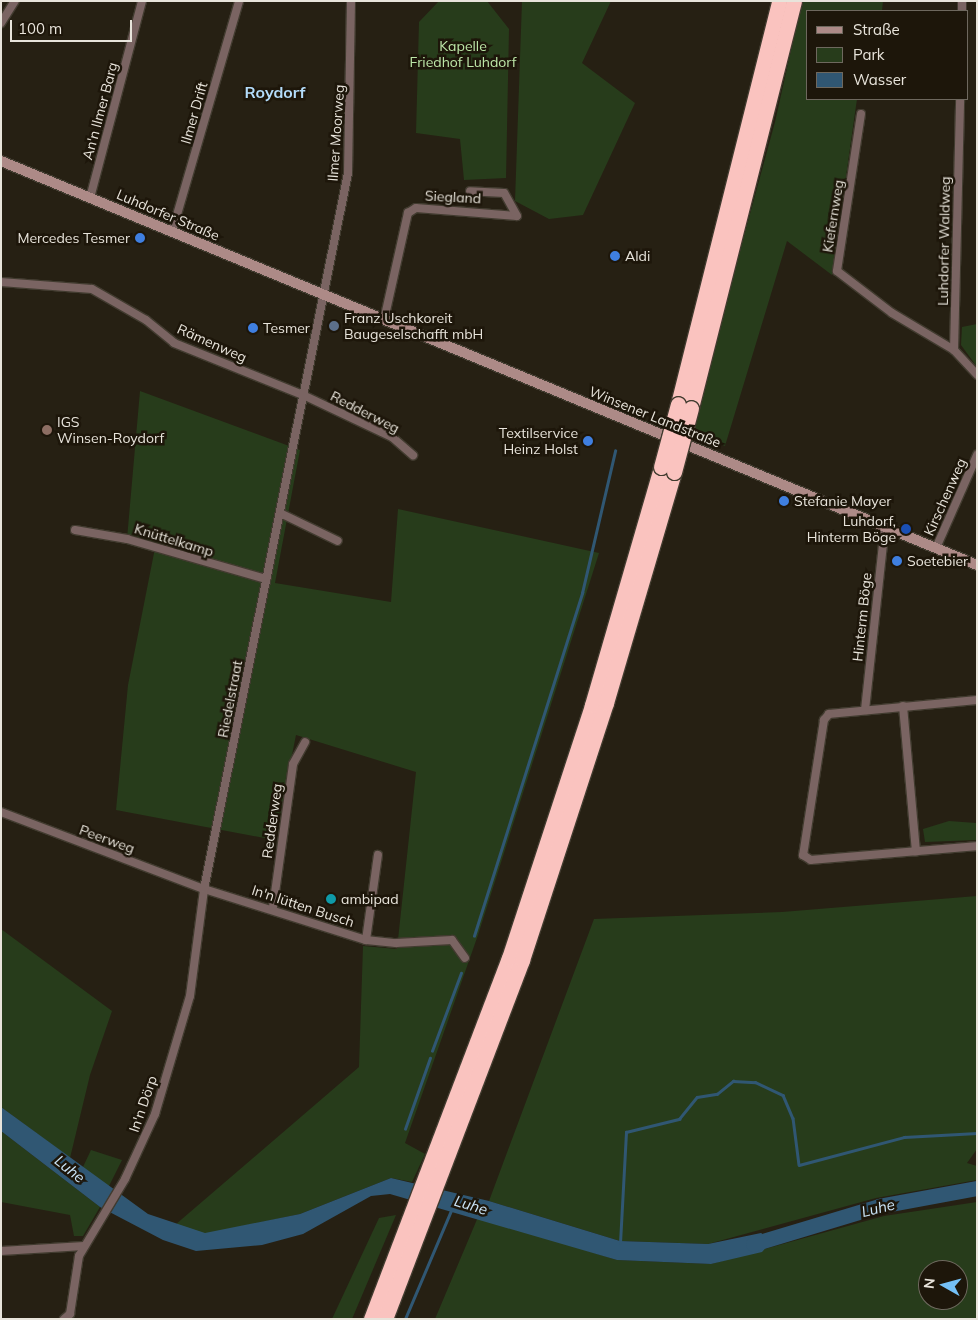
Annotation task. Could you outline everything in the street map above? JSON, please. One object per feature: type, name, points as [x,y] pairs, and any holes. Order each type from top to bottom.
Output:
[{"type":"highway","points":[[685,406],[779,1]]},
{"type":"highway","points":[[385,1319],[411,1238],[564,836],[668,469],[794,1]]},
{"type":"highway","points":[[371,1319],[411,1238]]},
{"type":"main road","name":"Luhdorfer Straße","points":[[1,161],[324,295]]},
{"type":"main road","name":"Winsener Landstraße","points":[[324,295],[977,565]]},
{"type":"street","points":[[1,23],[14,1]]},
{"type":"street","name":"An'n Ilmer Barg","points":[[90,198],[142,1]]},
{"type":"street","name":"Ilmer Drift","points":[[172,232],[239,1]]},
{"type":"street","name":"Ilmer Moorweg","points":[[324,295],[348,173],[351,1]]},
{"type":"street","name":"Luhdorfer Waldweg","points":[[954,350],[960,100]]},
{"type":"street","name":"Kiefernweg","points":[[861,114],[837,271],[892,313],[954,350]]},
{"type":"street","name":"Siegland","points":[[384,320],[408,213],[416,208],[516,216],[504,193],[470,190]]},
{"type":"street","name":"Rämenweg","points":[[1,282],[92,289],[146,320],[174,343],[303,395]]},
{"type":"street","name":"Riedelstraat","points":[[204,888],[324,295]]},
{"type":"street","points":[[954,350],[977,375]]},
{"type":"street","name":"Redderweg","points":[[303,395],[392,436],[413,455]]},
{"type":"street","name":"Kirschenweg","points":[[936,548],[977,455]]},
{"type":"street","points":[[280,513],[338,541]]},
{"type":"street","name":"Hinterm Böge","points":[[865,710],[885,527]]},
{"type":"street","name":"Knüttelkamp","points":[[74,530],[127,539],[266,579]]},
{"type":"street","points":[[977,700],[829,714],[824,720],[803,855],[811,860],[977,846]]},
{"type":"street","points":[[903,706],[916,851]]},
{"type":"street","name":"Redderweg","points":[[273,907],[293,764],[305,742]]},
{"type":"street","name":"Peerweg","points":[[1,812],[204,888]]},
{"type":"street","name":"In'n lütten Busch","points":[[366,940],[378,855]]},
{"type":"street","name":"In'n lütten Busch","points":[[204,888],[273,907],[366,940],[396,944],[452,940],[464,958]]},
{"type":"street","name":"In'n Dörp","points":[[69,1317],[72,1278],[84,1246],[125,1180],[155,1114],[188,1005],[204,888]]},
{"type":"street","points":[[1,1251],[84,1246]]},
{"type":"green space","name":"Kapelle Friedhof Luhdorf","points":[[439,1],[487,1],[509,29],[506,178],[464,180],[460,139],[416,133],[419,22]]},
{"type":"green space","points":[[522,1],[611,1],[582,63],[635,103],[583,215],[549,219],[515,201]]},
{"type":"green space","points":[[802,1],[883,1],[882,10],[806,10],[806,100],[857,100],[832,275],[787,241],[725,446],[691,431],[775,122]]},
{"type":"green space","points":[[977,324],[977,367],[961,345],[962,327]]},
{"type":"green space","points":[[140,391],[300,450],[275,583],[391,602],[398,509],[599,553],[478,935],[405,1143],[425,1154],[412,1182],[391,1178],[300,1214],[205,1234],[175,1225],[359,1067],[363,946],[397,949],[416,772],[296,735],[275,840],[116,810],[128,685],[155,548],[127,539]]},
{"type":"green space","points":[[949,821],[976,823],[977,840],[925,842],[923,829]]},
{"type":"green space","points":[[977,896],[977,1149],[967,1163],[977,1166],[977,1180],[876,1198],[708,1244],[620,1241],[489,1201],[594,919],[782,912]]},
{"type":"green space","points":[[1,929],[112,1011],[90,1075],[70,1158],[1,1107]]},
{"type":"green space","points":[[1,1131],[100,1207],[83,1236],[74,1236],[70,1215],[1,1202]]},
{"type":"green space","points":[[91,1150],[122,1160],[108,1188],[82,1169]]},
{"type":"green space","points":[[977,1202],[977,1319],[435,1319],[478,1217],[617,1260],[711,1264],[884,1216]]},
{"type":"green space","points":[[396,1215],[352,1319],[332,1319],[379,1218]]},
{"type":"water","points":[[1,1107],[148,1214],[205,1233],[300,1214],[391,1178],[489,1201],[620,1241],[708,1244],[761,1233],[773,1240],[762,1252],[711,1264],[617,1260],[390,1194],[371,1196],[303,1234],[262,1245],[196,1251],[163,1240],[100,1207],[1,1131]]},
{"type":"waterway","points":[[474,936],[582,593],[615,451]]},
{"type":"waterway","points":[[432,1051],[461,973]]},
{"type":"waterway","points":[[405,1129],[430,1058]]},
{"type":"waterway","points":[[620,1243],[626,1132],[679,1119],[697,1097],[717,1094],[733,1081],[755,1082],[783,1095],[793,1118],[799,1165],[904,1137],[977,1133]]},
{"type":"waterway","name":"Luhe","points":[[753,1244],[879,1206],[977,1188]]},
{"type":"waterway","points":[[405,1319],[453,1206]]},
{"type":"place","name":"Mercedes Tesmer","points":[[140,238]]},
{"type":"place","name":"Aldi","points":[[615,256]]},
{"type":"place","name":"Franz Uschkoreit Baugeselschafft mbH","points":[[334,326]]},
{"type":"place","name":"Tesmer","points":[[253,328]]},
{"type":"place","name":"IGS Winsen-Roydorf","points":[[47,430]]},
{"type":"place","name":"Textilservice Heinz Holst","points":[[588,441]]},
{"type":"place","name":"Stefanie Mayer","points":[[784,501]]},
{"type":"place","name":"Luhdorf, Hinterm Böge","points":[[906,529]]},
{"type":"place","name":"Soetebier","points":[[897,561]]},
{"type":"place","name":"ambipad","points":[[331,899]]},
{"type":"district","name":"Roydorf","points":[[275,92]]}]
